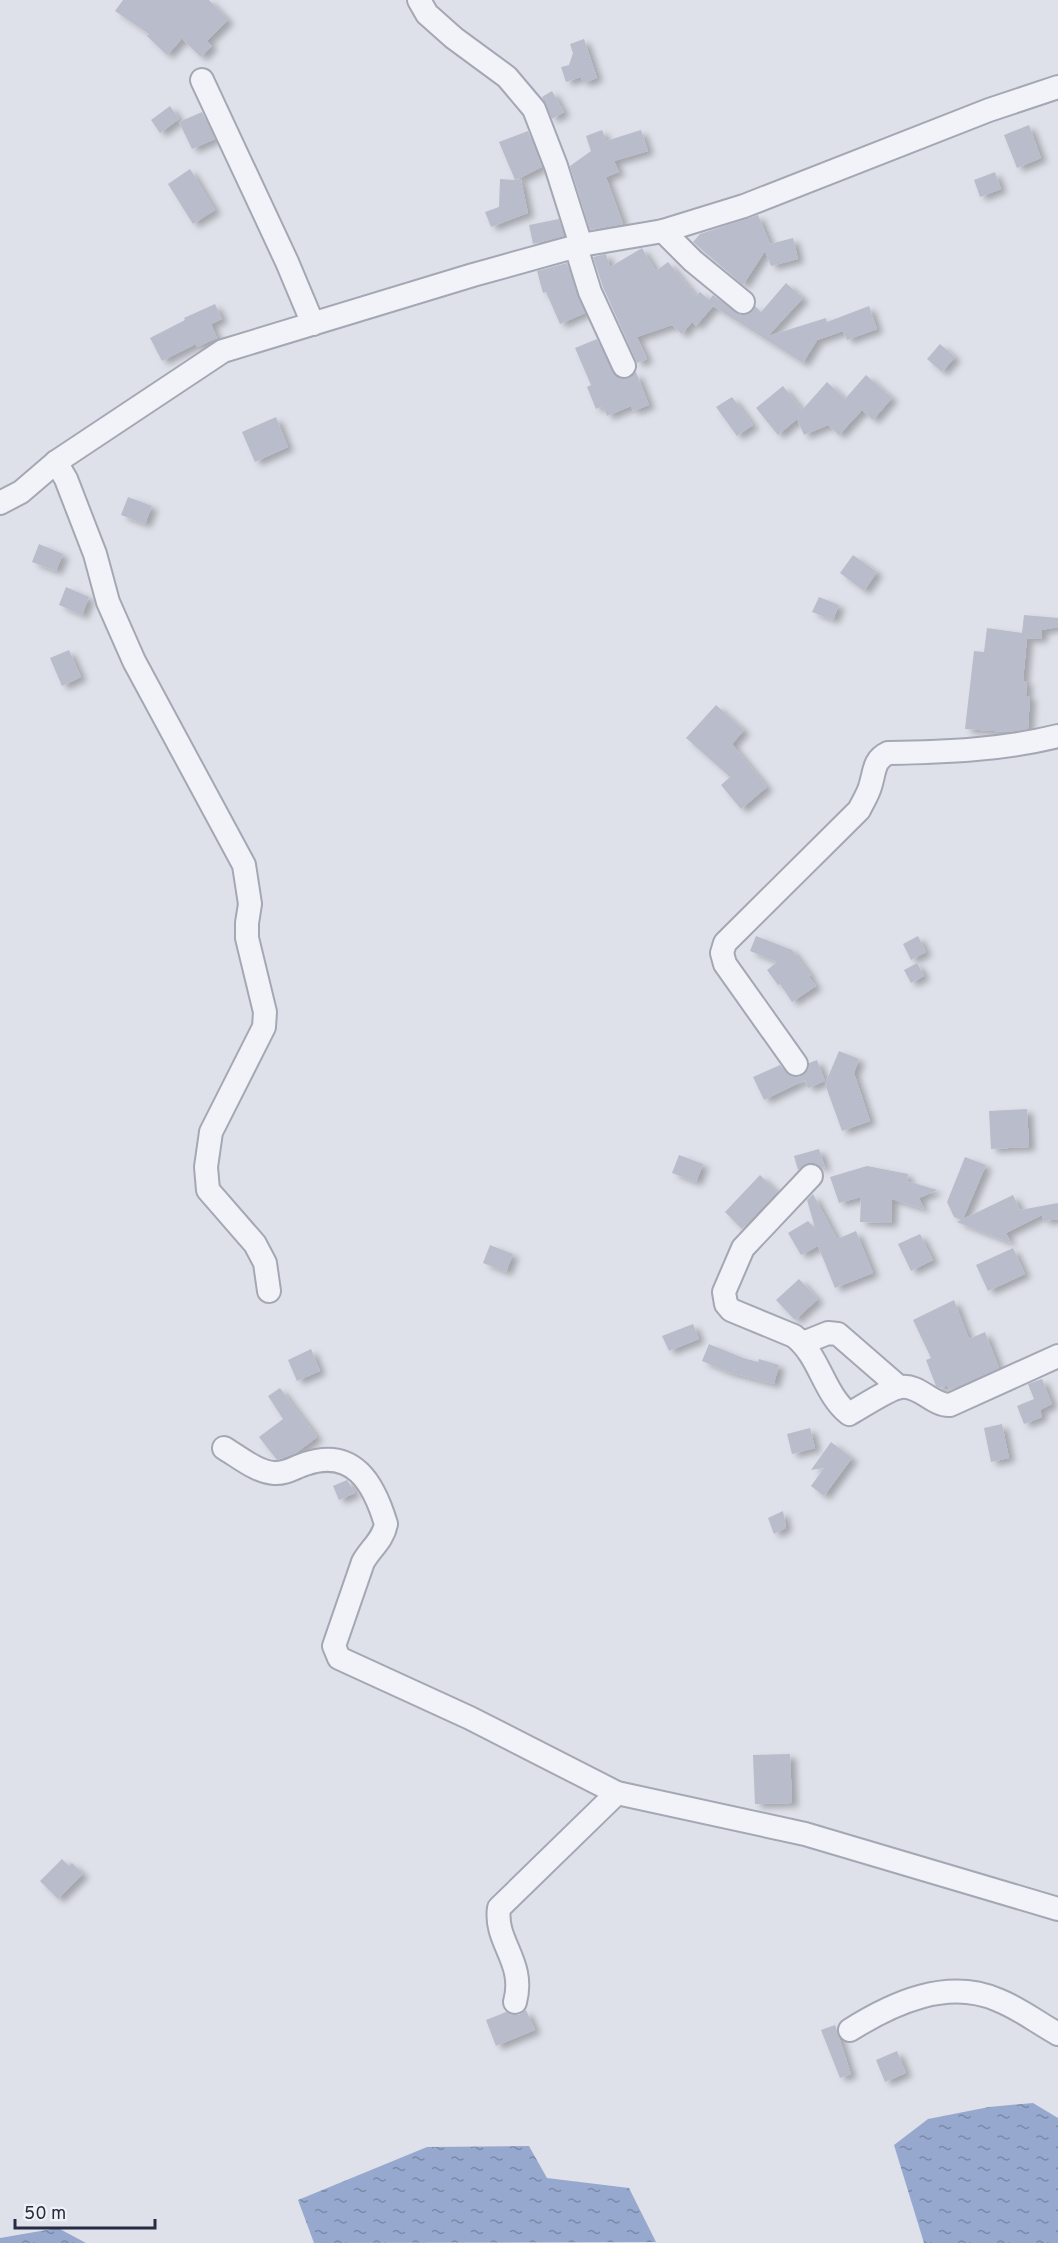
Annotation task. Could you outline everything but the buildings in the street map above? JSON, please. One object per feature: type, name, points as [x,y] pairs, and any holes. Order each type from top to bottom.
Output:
[{"type":"street","points":[[419,0],[428,14],[454,38],[507,77],[534,109],[556,166],[590,292],[624,366]]},
{"type":"street","points":[[202,80],[287,262],[313,324]]},
{"type":"street","points":[[0,503],[21,492],[56,462],[223,351],[473,275],[579,246],[663,231],[744,206],[989,110],[1058,87]]},
{"type":"street","points":[[663,231],[693,261],[743,302]]},
{"type":"street","points":[[56,462],[66,479],[94,554],[108,602],[134,661],[244,865],[250,904],[247,938],[265,1012],[264,1027],[210,1132],[206,1167],[208,1190],[255,1244],[265,1263],[270,1291]]},
{"type":"street","points":[[795,1064],[725,964],[722,953],[725,943],[859,810],[870,788],[875,763],[880,757],[888,753],[968,750],[1058,736]]},
{"type":"street","points":[[811,1176],[743,1248],[724,1292],[726,1304],[730,1310],[794,1336],[803,1343],[812,1354],[835,1399],[849,1414],[899,1387],[911,1388],[942,1404],[950,1405],[1058,1356]]},
{"type":"street","points":[[803,1343],[828,1333],[838,1334],[899,1387]]},
{"type":"street","points":[[224,1448],[258,1469],[274,1473],[288,1471],[323,1459],[353,1466],[366,1478],[386,1524],[381,1540],[369,1551],[363,1562],[334,1646],[339,1658],[470,1718],[617,1793],[805,1834],[1058,1909]]},
{"type":"street","points":[[515,2002],[518,1976],[498,1927],[499,1908],[617,1793]]},
{"type":"street","points":[[850,2030],[900,2002],[925,1995],[967,1993],[999,2000],[1058,2034]]},
{"type":"water","points":[[1033,2103],[1058,2118],[1058,2243],[924,2243],[894,2145],[928,2119],[989,2107]]},
{"type":"water","points":[[529,2146],[547,2178],[629,2188],[656,2242],[314,2243],[298,2200],[427,2147]]},
{"type":"water","points":[[58,2228],[86,2243],[0,2243],[0,2238]]}]
